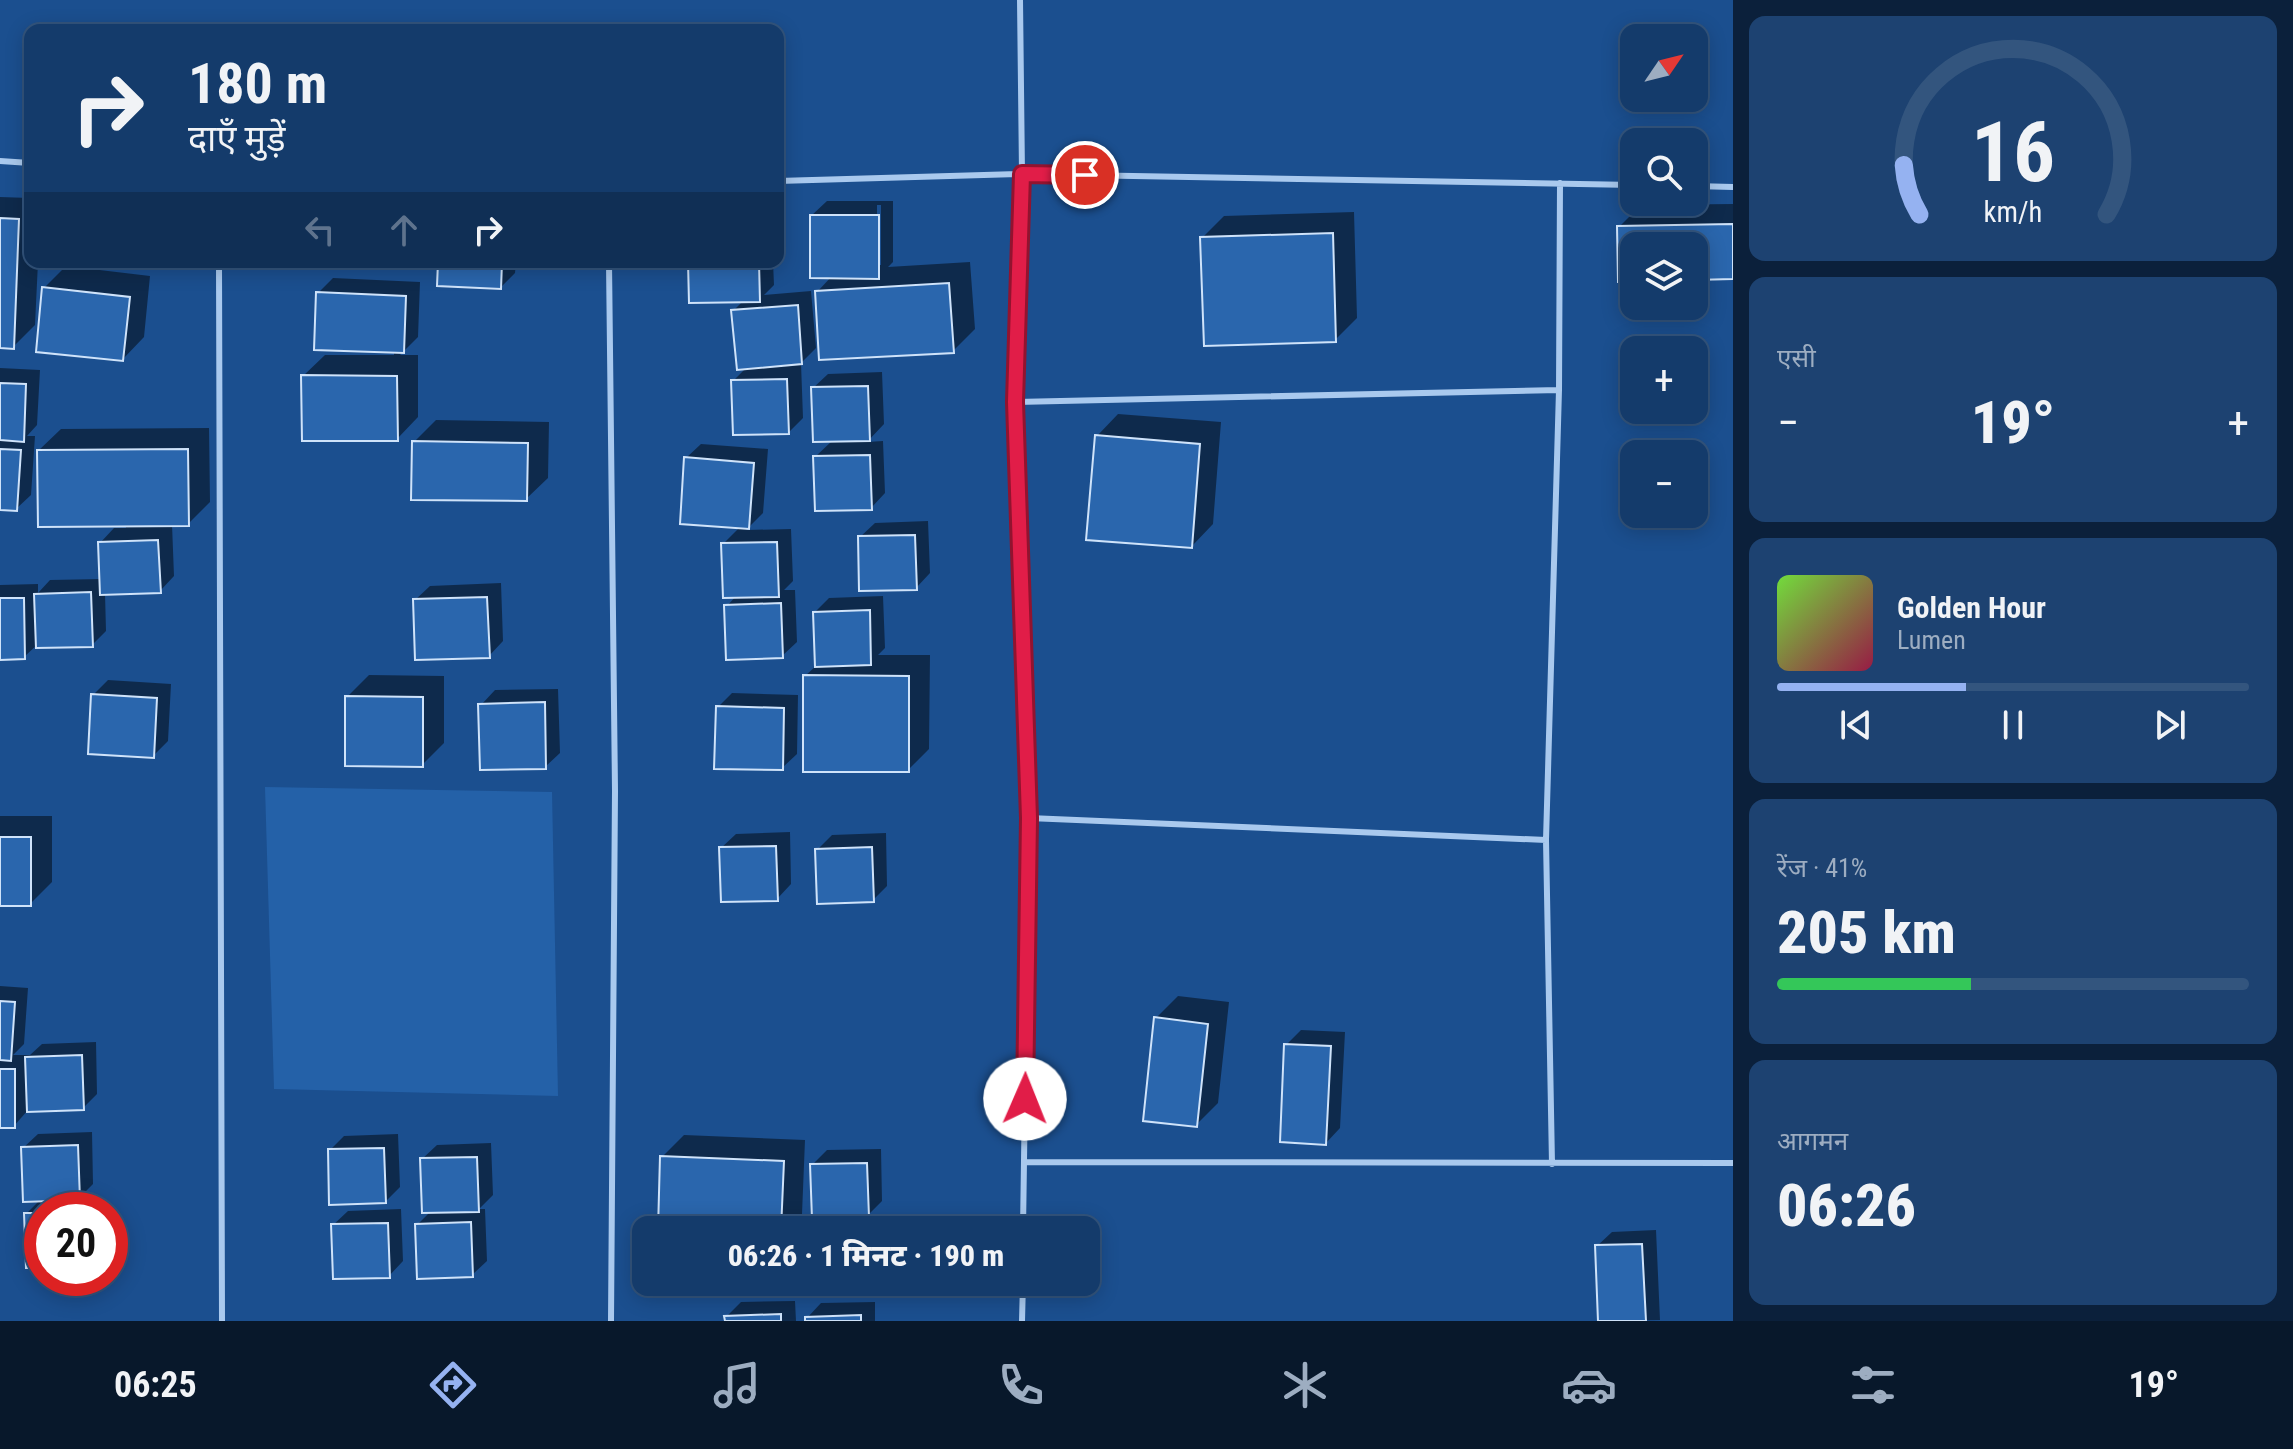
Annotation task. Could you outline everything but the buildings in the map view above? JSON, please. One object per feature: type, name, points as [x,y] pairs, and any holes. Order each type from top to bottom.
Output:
[{"type":"lane","points":[[1020,0],[1022,174],[1015,402],[1029,818],[1023,1216]]},
{"type":"lane","points":[[0,161],[24,163]]},
{"type":"lane","points":[[784,181],[1022,174],[1620,185]]},
{"type":"lane","points":[[1552,1164],[1546,840],[1559,390],[1560,183]]},
{"type":"lane","points":[[1708,186],[1733,187]]},
{"type":"lane","points":[[219,268],[222,1321]]},
{"type":"lane","points":[[609,268],[615,791],[611,1321]]},
{"type":"lane","points":[[1015,402],[1559,390]]},
{"type":"lane","points":[[1029,818],[1546,840]]},
{"type":"lane","points":[[1024,1162],[1733,1163]]},
{"type":"lane","points":[[1022,1321],[1023,1296]]},
{"type":"shaded area","points":[[265,787],[552,792],[558,1096],[274,1089]]},
{"type":"route","points":[[1025,1099],[1029,818],[1015,402],[1022,174],[1085,175]]}]
